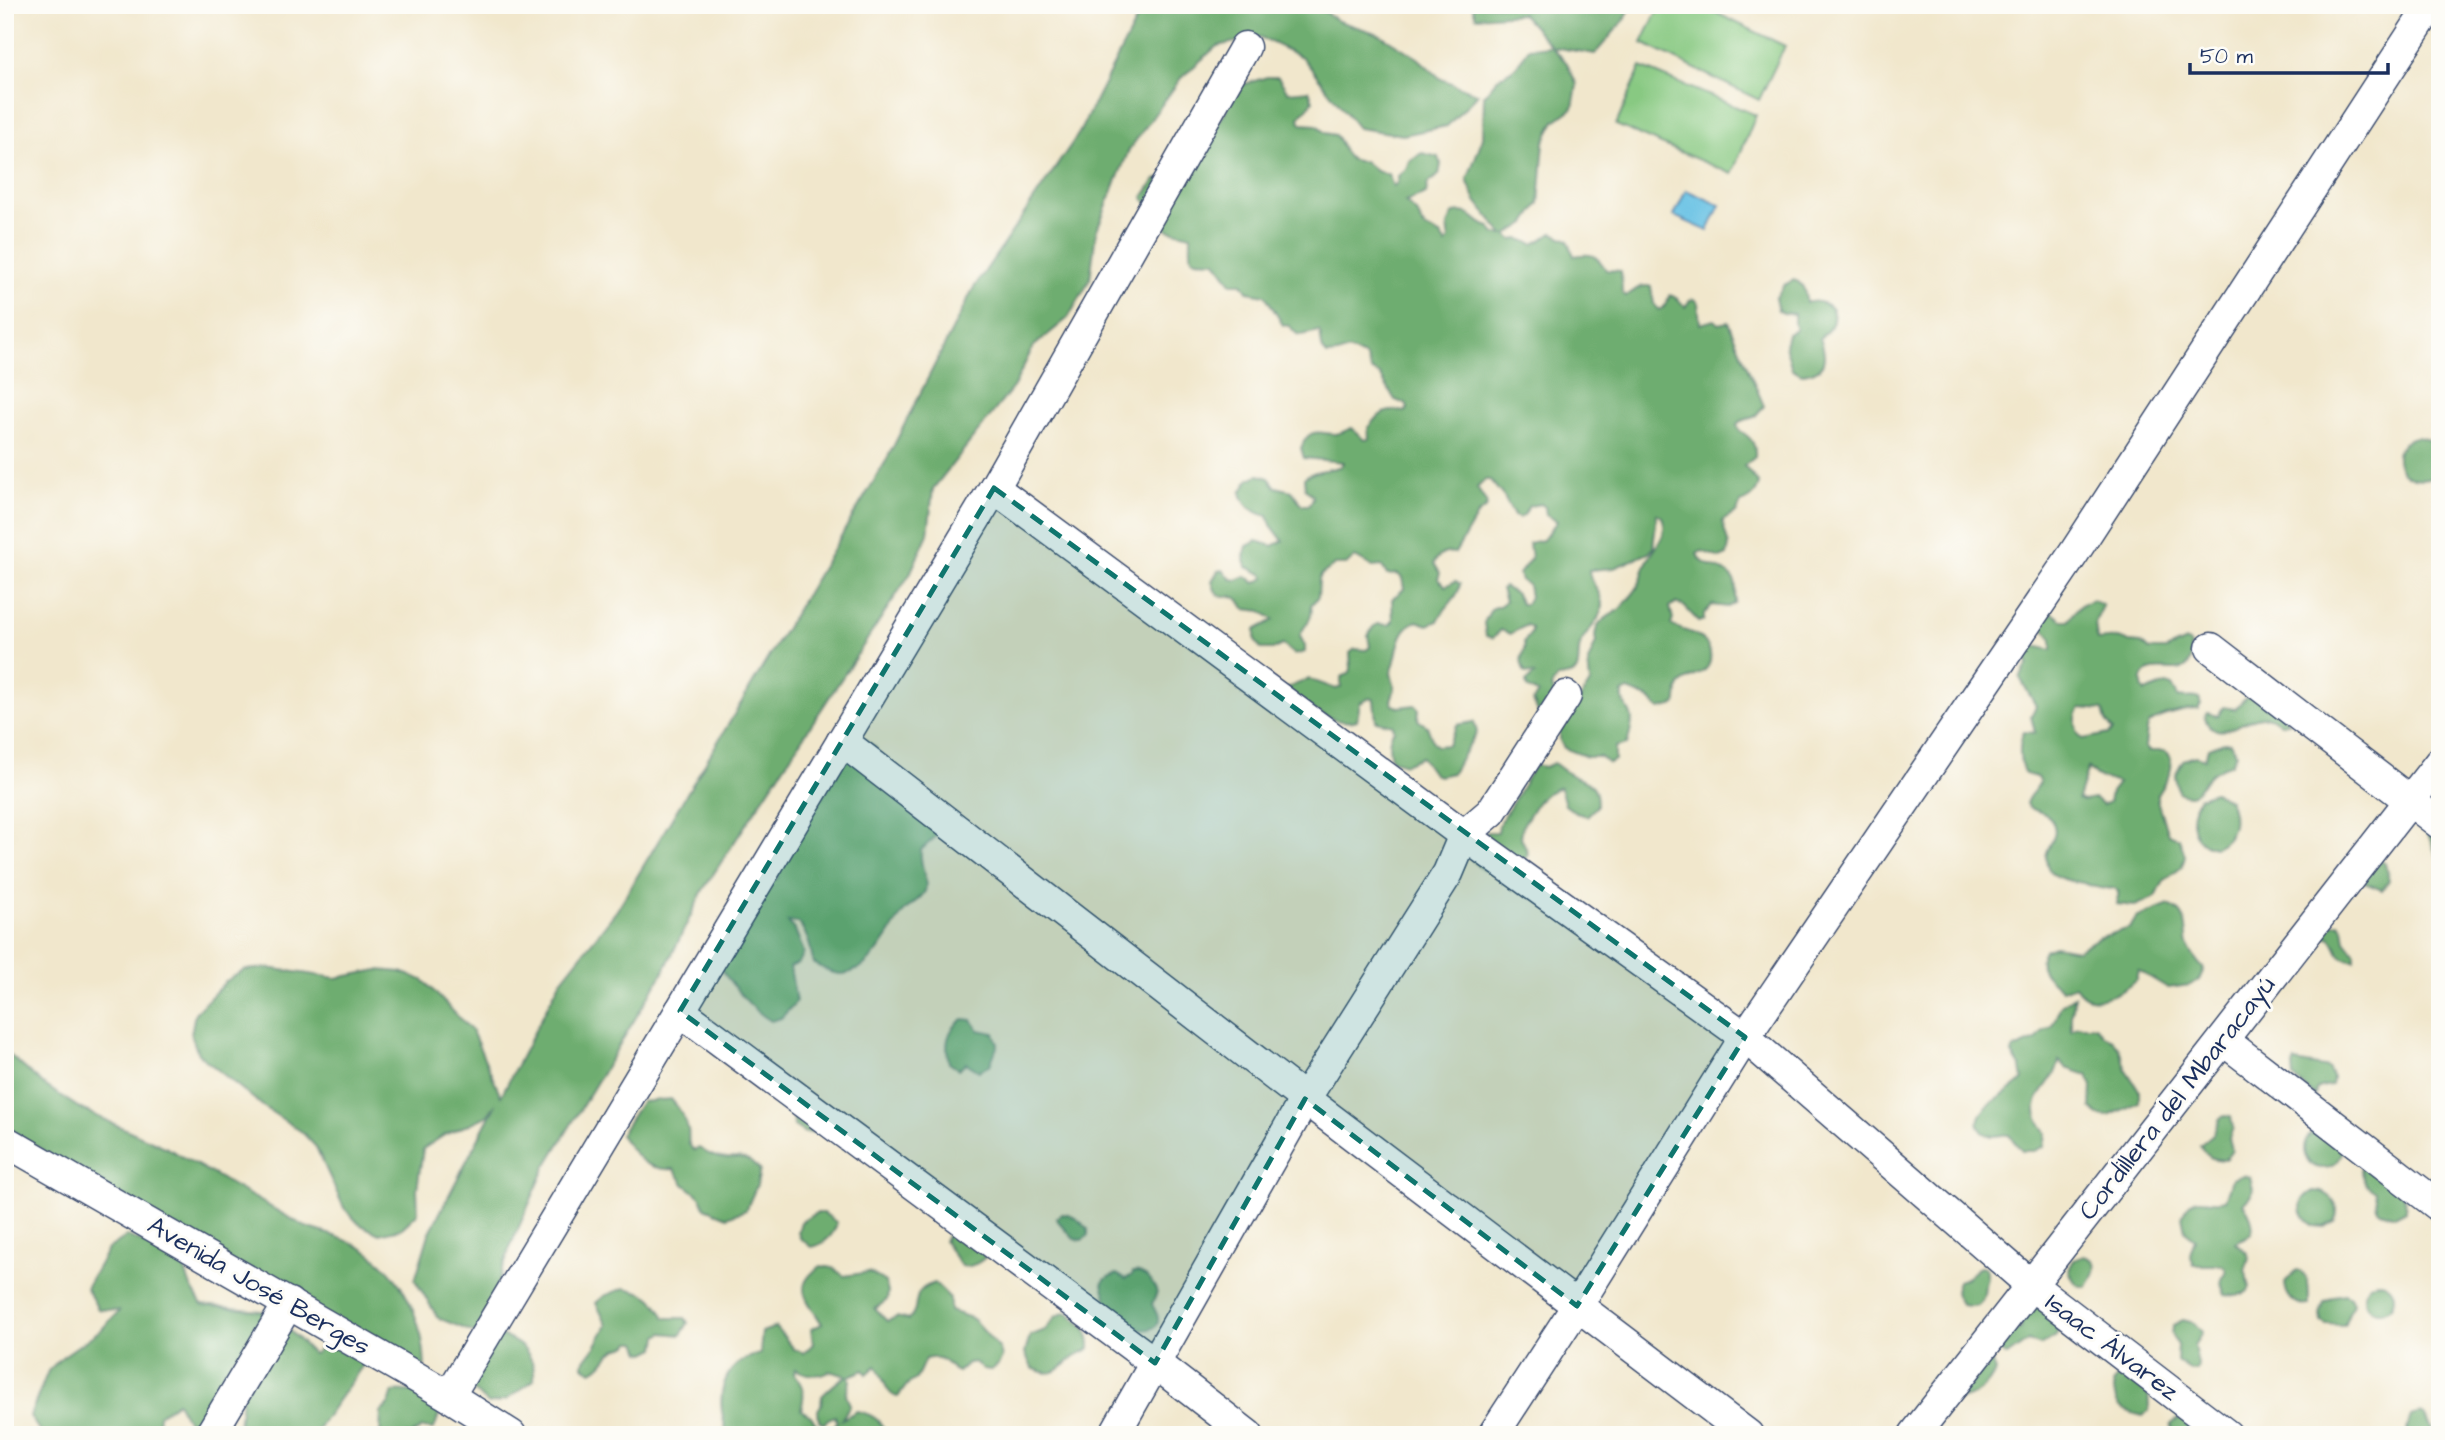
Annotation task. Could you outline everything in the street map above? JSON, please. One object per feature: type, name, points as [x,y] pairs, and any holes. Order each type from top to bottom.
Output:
[{"type":"street","points":[[1493,1435],[1745,1037],[2074,553],[2431,5]]},
{"type":"street","points":[[449,1396],[994,488],[1245,47]]},
{"type":"street","name":"Isaac Álvarez","points":[[994,488],[1464,835],[1745,1037],[2031,1285],[2227,1435]]},
{"type":"street","points":[[2211,648],[2440,824]]},
{"type":"street","points":[[1114,1435],[1304,1099],[1448,873],[1464,835],[1491,812],[1566,696]]},
{"type":"street","points":[[842,741],[1304,1099],[1748,1435]]},
{"type":"street","name":"Cordillera del Mbaracayú","points":[[1914,1435],[2440,762]]},
{"type":"street","points":[[680,1011],[1248,1435]]},
{"type":"street","points":[[2222,1040],[2440,1207]]},
{"type":"street","name":"Avenida José Berges","points":[[5,1141],[289,1303],[511,1435]]},
{"type":"street","points":[[210,1435],[289,1303]]},
{"type":"highlighted area","points":[[994,488],[1745,1037],[1577,1306],[1305,1099],[1155,1363],[680,1011]]},
{"type":"green space","points":[[1144,5],[1315,5],[1338,21],[1379,34],[1418,58],[1441,79],[1478,94],[1447,126],[1403,135],[1358,128],[1302,57],[1260,37],[1217,46],[1181,78],[1129,150],[1096,232],[1090,280],[1068,318],[1033,347],[1014,386],[933,489],[928,534],[910,574],[703,890],[664,971],[546,1166],[510,1247],[481,1335],[502,1336],[519,1345],[531,1360],[534,1380],[506,1400],[489,1404],[471,1389],[466,1380],[480,1335],[438,1318],[415,1280],[429,1234],[496,1104],[487,1116],[443,1136],[423,1149],[417,1189],[418,1213],[401,1229],[379,1234],[359,1224],[344,1208],[316,1147],[302,1132],[264,1107],[198,1054],[191,1034],[195,1013],[226,981],[245,970],[268,968],[336,978],[378,970],[401,972],[423,980],[472,1031],[501,1096],[560,982],[617,910],[886,461],[973,289],[1079,133]]},
{"type":"green space","points":[[1472,5],[1632,5],[1625,19],[1595,54],[1552,47],[1567,63],[1577,85],[1573,108],[1555,121],[1544,142],[1539,204],[1526,223],[1507,235],[1513,240],[1519,239],[1534,244],[1553,233],[1568,240],[1574,256],[1593,256],[1606,270],[1621,271],[1622,293],[1626,296],[1641,287],[1651,287],[1654,304],[1659,310],[1664,307],[1670,295],[1685,307],[1690,300],[1695,299],[1698,303],[1700,324],[1714,320],[1718,324],[1728,322],[1764,406],[1754,417],[1737,424],[1739,430],[1753,444],[1755,457],[1744,466],[1759,484],[1758,488],[1741,503],[1736,513],[1722,521],[1729,546],[1727,555],[1720,558],[1702,551],[1697,554],[1704,563],[1725,572],[1734,580],[1735,602],[1728,607],[1712,605],[1704,614],[1704,620],[1699,622],[1684,606],[1676,603],[1670,607],[1673,619],[1671,625],[1704,641],[1710,653],[1708,667],[1681,684],[1676,705],[1660,709],[1648,698],[1628,690],[1623,693],[1632,719],[1631,730],[1627,744],[1615,747],[1615,760],[1609,763],[1600,757],[1587,757],[1564,748],[1560,741],[1560,731],[1590,683],[1588,662],[1596,642],[1596,630],[1620,609],[1637,588],[1647,562],[1663,535],[1662,517],[1657,514],[1653,548],[1649,553],[1614,568],[1589,570],[1601,600],[1600,615],[1581,643],[1576,672],[1557,678],[1551,687],[1555,696],[1538,713],[1533,701],[1538,693],[1528,689],[1526,682],[1534,675],[1525,673],[1521,662],[1524,642],[1531,633],[1531,628],[1527,625],[1510,634],[1501,630],[1493,638],[1486,636],[1484,623],[1491,609],[1505,601],[1501,589],[1504,587],[1516,594],[1521,604],[1526,604],[1530,597],[1528,585],[1521,581],[1519,574],[1531,558],[1529,543],[1543,540],[1557,521],[1546,515],[1545,507],[1541,504],[1529,506],[1519,518],[1514,516],[1504,497],[1490,480],[1485,480],[1477,488],[1487,507],[1478,514],[1455,553],[1443,554],[1434,563],[1440,573],[1438,579],[1446,586],[1455,581],[1460,584],[1457,594],[1438,621],[1428,625],[1417,621],[1405,630],[1391,673],[1395,689],[1391,700],[1393,705],[1415,705],[1419,709],[1418,720],[1427,726],[1437,746],[1448,745],[1457,725],[1474,722],[1477,732],[1452,773],[1438,776],[1433,774],[1421,757],[1405,764],[1392,760],[1389,744],[1393,725],[1376,721],[1374,700],[1370,698],[1360,703],[1357,720],[1338,721],[1319,713],[1285,691],[1309,679],[1336,689],[1341,687],[1341,677],[1349,674],[1351,669],[1350,653],[1355,649],[1366,650],[1370,647],[1368,636],[1373,627],[1378,624],[1389,625],[1393,621],[1392,599],[1404,589],[1402,578],[1398,574],[1387,575],[1382,566],[1373,567],[1355,557],[1346,565],[1335,565],[1321,575],[1318,597],[1311,605],[1310,618],[1300,636],[1305,652],[1295,655],[1283,645],[1273,649],[1261,649],[1255,640],[1255,630],[1274,620],[1261,611],[1245,609],[1234,597],[1220,595],[1214,589],[1212,581],[1218,571],[1223,570],[1231,579],[1237,580],[1246,576],[1255,583],[1265,578],[1247,567],[1244,557],[1247,546],[1257,541],[1273,546],[1283,541],[1268,516],[1251,509],[1245,502],[1241,493],[1249,479],[1259,475],[1269,478],[1276,487],[1292,491],[1302,505],[1308,505],[1313,496],[1305,488],[1304,478],[1341,466],[1343,462],[1304,458],[1301,448],[1307,437],[1315,433],[1337,434],[1352,428],[1364,440],[1369,439],[1368,428],[1376,419],[1388,411],[1405,412],[1408,408],[1406,404],[1395,400],[1380,375],[1371,370],[1365,356],[1348,350],[1327,355],[1319,331],[1297,334],[1289,326],[1283,325],[1265,295],[1248,292],[1242,283],[1231,283],[1216,261],[1195,260],[1191,256],[1191,235],[1169,230],[1161,224],[1143,197],[1155,180],[1189,173],[1193,169],[1241,85],[1267,77],[1278,77],[1288,92],[1309,90],[1313,101],[1299,118],[1301,124],[1317,125],[1325,133],[1335,135],[1351,160],[1364,161],[1376,171],[1388,174],[1393,186],[1409,161],[1422,153],[1439,157],[1439,175],[1428,183],[1426,194],[1405,202],[1417,213],[1425,228],[1440,235],[1446,244],[1449,239],[1448,226],[1454,213],[1466,213],[1490,227],[1495,234],[1503,235],[1476,201],[1467,180],[1483,137],[1484,95],[1498,78],[1516,67],[1529,48],[1551,46],[1522,14],[1476,17]]},
{"type":"green space","points":[[1660,5],[1700,5],[1785,46],[1759,100],[1642,43]]},
{"type":"green space","points":[[1641,67],[1756,115],[1732,174],[1616,125]]},
{"type":"green space","points":[[1794,280],[1804,289],[1806,303],[1825,304],[1832,310],[1833,315],[1832,325],[1820,338],[1824,352],[1823,363],[1816,370],[1802,374],[1792,369],[1785,345],[1788,334],[1796,330],[1794,314],[1778,310],[1775,299],[1784,285]]},
{"type":"green space","points":[[2415,437],[2430,441],[2436,448],[2440,447],[2440,480],[2436,476],[2434,479],[2410,477],[2398,464],[2399,449]]},
{"type":"green space","points":[[2093,600],[2103,606],[2095,622],[2097,640],[2119,638],[2141,643],[2149,650],[2166,650],[2186,641],[2191,645],[2191,656],[2186,668],[2149,671],[2142,679],[2145,692],[2166,684],[2172,686],[2178,697],[2196,698],[2201,704],[2198,709],[2158,718],[2148,726],[2145,747],[2149,751],[2165,751],[2171,762],[2170,773],[2157,795],[2157,800],[2168,834],[2179,838],[2185,855],[2182,867],[2164,881],[2156,897],[2135,906],[2117,904],[2119,892],[2115,888],[2099,888],[2054,875],[2047,866],[2046,858],[2055,830],[2052,821],[2026,804],[2040,781],[2025,774],[2020,759],[2024,732],[2035,733],[2031,716],[2036,706],[2020,678],[2028,664],[2026,652],[2030,645],[2052,650],[2052,639],[2039,627],[2049,610],[2062,620],[2068,620],[2082,604]],"holes":[[[2080,708],[2103,710],[2106,721],[2113,730],[2109,734],[2083,739],[2076,724]],[[2088,768],[2096,776],[2118,783],[2111,792],[2109,802],[2103,805],[2094,799],[2078,799]]]},
{"type":"green space","points":[[2256,693],[2289,722],[2260,717],[2234,728],[2218,730],[2211,727],[2204,718],[2207,713],[2218,716],[2223,707],[2235,709],[2245,698]]},
{"type":"green space","points":[[860,737],[875,747],[882,764],[942,831],[921,850],[925,891],[902,914],[870,959],[853,972],[839,974],[813,963],[809,942],[799,923],[788,922],[795,930],[804,952],[799,963],[790,967],[796,1002],[781,1018],[771,1021],[748,1002],[716,963],[757,888],[778,878],[778,867]]},
{"type":"green space","points":[[2224,742],[2230,743],[2236,753],[2231,764],[2212,773],[2193,794],[2184,795],[2178,792],[2175,775],[2183,760],[2195,756],[2205,759],[2208,748]]},
{"type":"green space","points":[[1554,763],[1593,786],[1597,806],[1587,816],[1576,813],[1565,805],[1560,787],[1547,793],[1538,801],[1523,825],[1521,837],[1528,853],[1523,864],[1493,872],[1481,869],[1470,856],[1487,832],[1498,832],[1499,825],[1535,765],[1545,767]]},
{"type":"green space","points":[[2214,792],[2229,800],[2233,814],[2230,833],[2215,847],[2200,840],[2192,821],[2199,797]]},
{"type":"green space","points":[[2440,823],[2440,863],[2427,832]]},
{"type":"green space","points":[[2380,859],[2385,863],[2389,880],[2382,890],[2363,880]]},
{"type":"green space","points":[[2169,905],[2184,918],[2187,942],[2204,969],[2199,980],[2190,985],[2168,988],[2138,970],[2136,980],[2130,985],[2114,995],[2096,999],[2081,993],[2075,985],[2062,990],[2041,968],[2044,950],[2055,946],[2078,950],[2098,938],[2130,928],[2136,918]]},
{"type":"green space","points":[[2339,923],[2343,927],[2345,940],[2355,953],[2355,959],[2340,955],[2330,937],[2313,938],[2328,925]]},
{"type":"green space","points":[[2074,996],[2071,1030],[2077,1026],[2096,1026],[2103,1035],[2112,1039],[2119,1048],[2126,1070],[2139,1090],[2139,1102],[2109,1116],[2098,1115],[2091,1108],[2092,1086],[2087,1075],[2066,1068],[2059,1061],[2037,1103],[2038,1119],[2046,1134],[2044,1146],[2034,1151],[2022,1151],[2009,1135],[1992,1136],[1984,1133],[1979,1123],[1985,1108],[2023,1079],[2021,1068],[2012,1054],[2014,1049],[2036,1040],[2043,1031],[2052,1026],[2061,1005]]},
{"type":"green space","points":[[963,1019],[972,1020],[979,1030],[994,1033],[998,1044],[990,1065],[979,1071],[966,1063],[958,1069],[949,1063],[948,1038],[953,1028]]},
{"type":"green space","points":[[5,1051],[43,1084],[81,1109],[165,1147],[306,1227],[349,1242],[372,1255],[394,1278],[411,1305],[421,1335],[425,1366],[368,1358],[315,1433],[247,1435],[239,1426],[244,1379],[225,1369],[231,1388],[211,1423],[188,1422],[177,1402],[159,1415],[157,1435],[42,1435],[30,1416],[48,1371],[62,1357],[102,1329],[119,1311],[98,1309],[86,1288],[108,1249],[127,1236],[169,1252],[184,1267],[191,1287],[202,1305],[271,1312],[313,1354],[333,1340],[5,1126]]},
{"type":"green space","points":[[2295,1062],[2328,1068],[2333,1078],[2332,1085],[2320,1087],[2315,1096],[2294,1078]]},
{"type":"green space","points":[[671,1099],[685,1121],[689,1143],[694,1150],[699,1148],[718,1157],[746,1160],[760,1170],[757,1185],[746,1210],[727,1217],[705,1208],[701,1197],[684,1184],[674,1169],[648,1165],[636,1156],[620,1135],[641,1102]]},
{"type":"green space","points":[[793,1111],[819,1132],[805,1133],[794,1126]]},
{"type":"green space","points":[[2231,1117],[2233,1128],[2229,1138],[2232,1149],[2225,1160],[2210,1157],[2200,1145],[2213,1134],[2220,1118]]},
{"type":"green space","points":[[2323,1130],[2336,1136],[2342,1149],[2336,1162],[2323,1168],[2310,1162],[2304,1149],[2310,1136]]},
{"type":"green space","points":[[2366,1165],[2398,1190],[2406,1203],[2406,1210],[2395,1216],[2377,1208],[2375,1191],[2367,1185],[2362,1176],[2361,1169]]},
{"type":"green space","points":[[2243,1175],[2250,1177],[2253,1189],[2243,1203],[2253,1226],[2248,1236],[2235,1242],[2249,1256],[2245,1270],[2250,1287],[2247,1292],[2237,1296],[2225,1295],[2221,1281],[2226,1269],[2222,1265],[2194,1265],[2190,1254],[2195,1239],[2185,1231],[2182,1216],[2196,1200],[2225,1200],[2232,1179]]},
{"type":"green space","points":[[2313,1191],[2325,1193],[2336,1204],[2334,1221],[2324,1227],[2313,1226],[2302,1212],[2304,1199]]},
{"type":"green space","points":[[816,1213],[824,1213],[837,1223],[828,1239],[811,1247],[800,1238],[798,1232],[801,1222]]},
{"type":"green space","points":[[1061,1214],[1079,1221],[1088,1229],[1088,1236],[1082,1240],[1074,1239],[1058,1221],[1057,1218]]},
{"type":"green space","points":[[955,1223],[988,1253],[980,1262],[961,1266],[944,1241]]},
{"type":"green space","points":[[2084,1256],[2096,1266],[2086,1287],[2074,1281],[2069,1269],[2074,1260]]},
{"type":"green space","points":[[821,1266],[833,1268],[844,1276],[869,1272],[885,1282],[887,1300],[875,1309],[887,1321],[897,1317],[908,1320],[921,1290],[935,1283],[950,1298],[950,1311],[972,1318],[1000,1349],[1002,1358],[991,1370],[982,1369],[975,1362],[968,1363],[958,1372],[942,1359],[925,1359],[916,1379],[907,1385],[898,1397],[887,1389],[876,1366],[867,1374],[864,1370],[849,1376],[846,1395],[850,1405],[842,1419],[857,1411],[867,1414],[876,1418],[886,1435],[827,1435],[837,1422],[835,1416],[824,1424],[819,1421],[818,1410],[822,1396],[847,1376],[829,1371],[821,1374],[803,1373],[795,1369],[794,1374],[803,1391],[801,1410],[811,1416],[823,1435],[728,1435],[722,1409],[724,1385],[728,1374],[736,1366],[760,1354],[762,1332],[776,1327],[794,1349],[804,1353],[813,1344],[811,1329],[822,1324],[807,1300],[804,1287],[806,1280]]},
{"type":"green space","points":[[1980,1267],[1986,1268],[1987,1273],[1984,1296],[1977,1305],[1962,1305],[1955,1291],[1958,1281]]},
{"type":"green space","points":[[2297,1270],[2305,1275],[2307,1280],[2309,1305],[2291,1300],[2287,1292],[2285,1282]]},
{"type":"green space","points":[[1133,1272],[1148,1278],[1157,1293],[1152,1304],[1158,1324],[1151,1329],[1126,1326],[1105,1308],[1107,1301],[1102,1284],[1105,1280],[1117,1274],[1125,1279]]},
{"type":"green space","points":[[2379,1282],[2389,1287],[2394,1297],[2389,1307],[2379,1312],[2369,1307],[2364,1297],[2369,1287]]},
{"type":"green space","points":[[624,1288],[649,1297],[665,1318],[685,1318],[688,1323],[681,1335],[663,1333],[658,1336],[656,1348],[646,1353],[641,1352],[637,1342],[631,1342],[628,1346],[612,1352],[592,1371],[583,1366],[583,1363],[607,1325],[596,1303],[604,1296]]},
{"type":"green space","points":[[2345,1294],[2353,1303],[2344,1325],[2321,1321],[2324,1302]]},
{"type":"green space","points":[[2034,1298],[2060,1325],[2056,1336],[2040,1346],[2028,1341],[2007,1356],[1997,1349],[2010,1330],[2021,1329],[2023,1306]]},
{"type":"green space","points":[[1067,1312],[1087,1331],[1090,1348],[1055,1372],[1032,1368],[1025,1353],[1030,1336],[1045,1330],[1056,1316]]},
{"type":"green space","points":[[2183,1320],[2194,1323],[2202,1332],[2194,1346],[2197,1370],[2191,1371],[2177,1361],[2178,1345],[2171,1331],[2173,1325]]},
{"type":"green space","points":[[1991,1360],[1995,1371],[1985,1387],[1956,1401]]},
{"type":"green space","points":[[2118,1369],[2148,1385],[2149,1410],[2143,1416],[2119,1406],[2113,1382],[2120,1375]]},
{"type":"green space","points":[[427,1390],[442,1406],[434,1429],[422,1428],[412,1435],[380,1435],[381,1412],[389,1404],[393,1392]]},
{"type":"green space","points":[[2421,1413],[2426,1416],[2433,1432],[2429,1435],[2408,1435],[2407,1428],[2411,1417]]},
{"type":"green space","points":[[2181,1418],[2218,1435],[2175,1435],[2171,1424]]},
{"type":"water","points":[[1686,190],[1720,205],[1708,231],[1674,216]]}]
